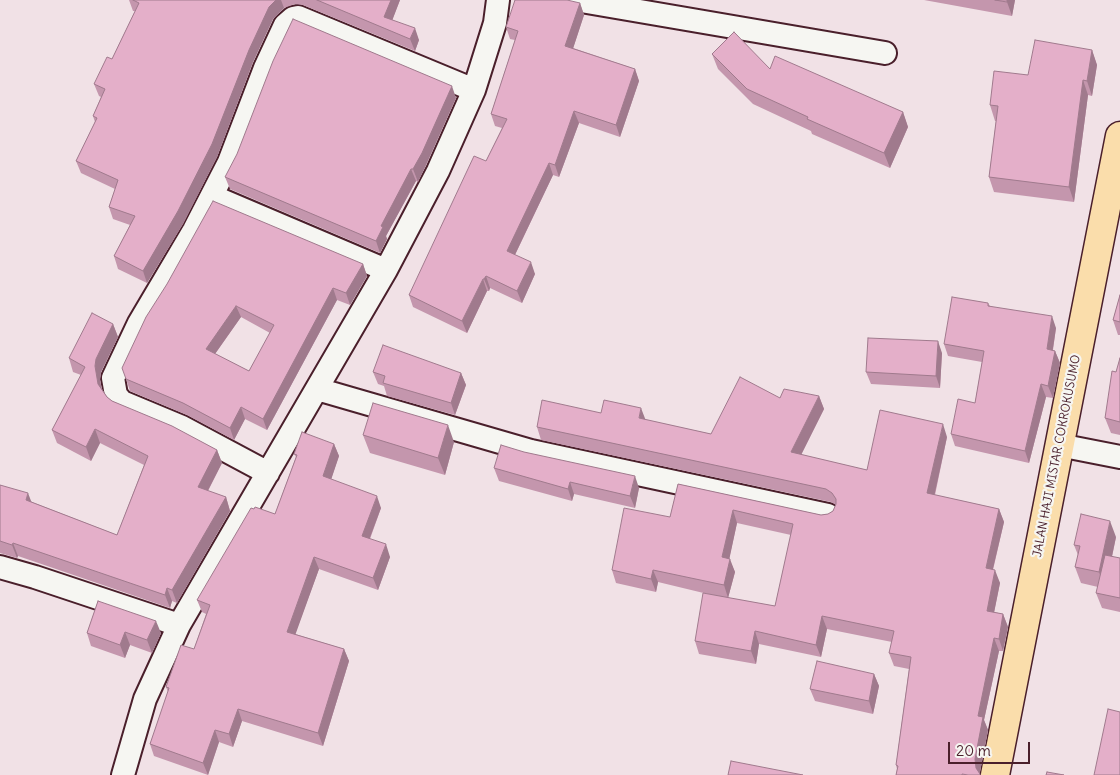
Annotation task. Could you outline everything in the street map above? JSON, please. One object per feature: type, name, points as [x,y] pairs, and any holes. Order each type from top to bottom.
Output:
[{"type":"main road","name":"JALAN HAJI MISTAR COKROKUSUMO","points":[[995,775],[1120,136]]},
{"type":"street","points":[[123,775],[145,699],[179,625],[386,270],[438,171],[474,90],[495,23],[498,0]]},
{"type":"street","points":[[575,0],[885,53]]},
{"type":"street","points":[[268,473],[182,427],[122,402],[116,395],[114,378],[118,365],[139,323],[194,230],[229,162],[265,68],[285,25],[292,18],[298,17],[474,90]]},
{"type":"street","points":[[212,196],[386,270]]},
{"type":"street","points":[[317,389],[531,451],[828,515]]},
{"type":"street","points":[[1060,445],[1120,457]]},
{"type":"street","points":[[0,567],[179,625]]},
{"type":"building","points":[[133,0],[276,0],[269,7],[249,50],[212,144],[178,211],[143,271],[114,256],[135,216],[109,207],[118,180],[76,161],[97,118],[93,116],[105,89],[94,84],[107,57],[112,59],[139,3]]},
{"type":"building","points":[[317,0],[391,0],[384,17],[415,28],[410,39]]},
{"type":"building","points":[[515,0],[567,0],[580,3],[565,46],[635,69],[616,125],[574,111],[555,165],[549,163],[507,251],[531,262],[517,291],[486,276],[462,321],[409,295],[474,156],[486,161],[507,119],[491,114],[518,31],[506,27]]},
{"type":"building","points":[[293,19],[452,86],[422,153],[413,169],[411,169],[381,226],[383,227],[376,241],[225,177],[237,154],[273,61]]},
{"type":"building","points":[[734,32],[770,69],[775,56],[903,112],[884,153],[807,119],[808,117],[747,89],[712,54]]},
{"type":"building","points":[[1035,40],[1092,50],[1087,81],[1083,80],[1069,187],[989,177],[998,106],[990,105],[994,71],[1028,75]]},
{"type":"building","points":[[213,201],[363,264],[346,293],[333,288],[263,419],[241,407],[230,428],[183,403],[126,379],[122,368],[146,317],[167,284]],"holes":[[[236,306],[274,325],[249,371],[206,349]]]},
{"type":"building","points":[[1120,295],[1120,322],[1113,320]]},
{"type":"building","points":[[952,297],[988,303],[988,306],[1052,316],[1047,349],[1055,351],[1048,386],[1041,384],[1025,451],[951,434],[958,399],[975,403],[984,351],[944,344]]},
{"type":"building","points":[[92,313],[113,324],[96,359],[95,366],[98,384],[107,397],[112,401],[172,426],[217,450],[198,487],[226,497],[172,590],[167,588],[165,595],[13,543],[12,545],[0,541],[0,485],[28,493],[26,500],[117,535],[148,456],[95,429],[86,447],[52,430],[85,367],[69,358]]},
{"type":"building","points":[[868,338],[938,341],[936,376],[866,372]]},
{"type":"building","points":[[383,345],[461,373],[451,403],[383,383],[385,376],[373,372]]},
{"type":"building","points":[[1120,358],[1120,422],[1105,418],[1112,371],[1116,372]]},
{"type":"building","points":[[740,377],[780,398],[784,389],[819,396],[791,452],[867,470],[880,410],[943,424],[927,493],[999,509],[986,568],[995,570],[987,611],[1003,614],[999,639],[994,638],[978,716],[983,717],[975,759],[976,768],[980,775],[896,775],[911,657],[889,653],[894,631],[822,616],[816,645],[755,631],[751,651],[695,641],[703,593],[775,606],[793,524],[733,510],[722,557],[730,559],[724,585],[653,570],[651,579],[612,570],[624,508],[670,517],[678,484],[821,515],[833,511],[836,499],[826,489],[537,427],[542,400],[601,413],[604,400],[641,408],[639,418],[711,434]]},
{"type":"building","points":[[373,403],[448,425],[438,458],[363,435]]},
{"type":"building","points":[[302,432],[334,444],[323,476],[377,496],[362,536],[386,544],[373,578],[314,557],[287,632],[344,649],[318,733],[238,709],[229,734],[215,730],[203,763],[150,744],[169,688],[166,687],[181,645],[194,649],[210,605],[197,600],[251,508],[254,509],[255,507],[275,514],[297,455],[294,454]]},
{"type":"building","points":[[501,445],[524,452],[635,476],[630,496],[570,482],[568,489],[494,468]]},
{"type":"building","points":[[1081,514],[1110,521],[1099,572],[1075,567],[1080,546],[1074,545]]},
{"type":"building","points":[[1105,555],[1120,558],[1120,598],[1096,593]]},
{"type":"building","points":[[98,601],[156,621],[147,640],[125,632],[120,645],[87,633]]},
{"type":"building","points":[[817,661],[874,674],[869,701],[810,689]]},
{"type":"building","points":[[1108,709],[1120,712],[1120,775],[1094,775]]},
{"type":"building","points":[[731,761],[803,775],[728,775]]},
{"type":"building","points":[[1047,772],[1064,775],[1046,775]]}]
